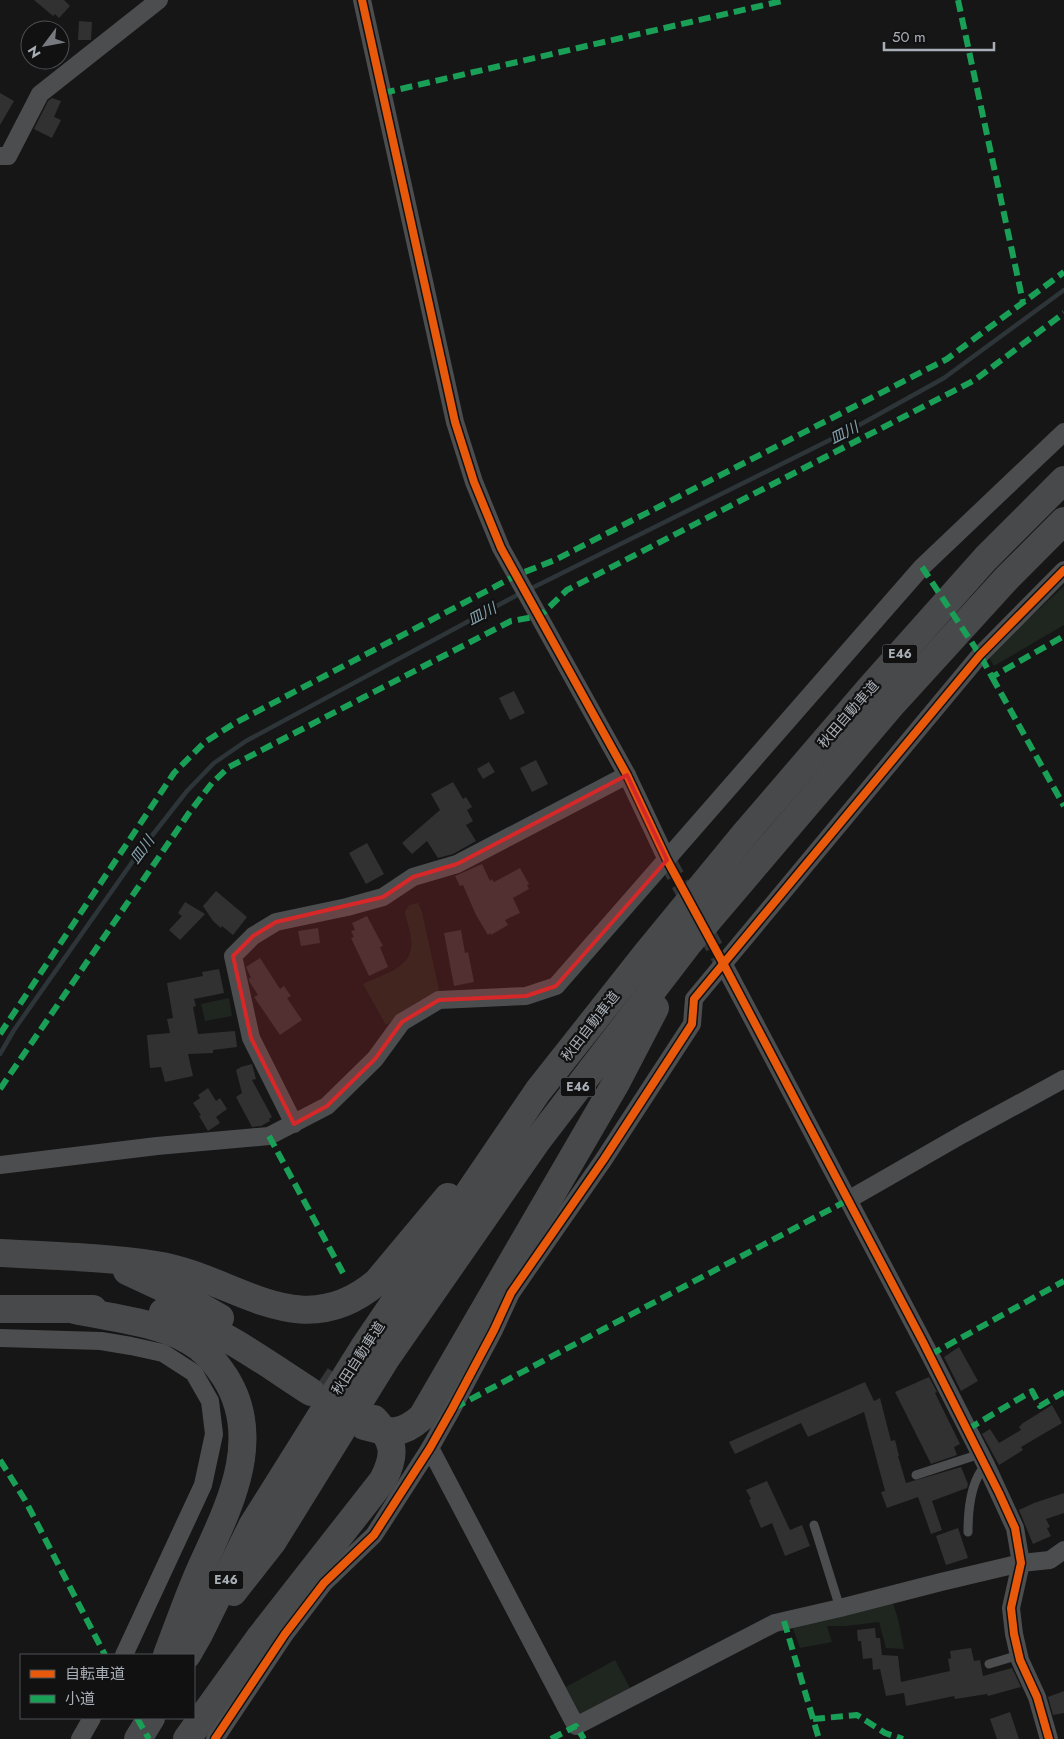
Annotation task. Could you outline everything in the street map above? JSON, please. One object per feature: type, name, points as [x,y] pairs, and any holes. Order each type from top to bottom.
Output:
[{"type":"highway","name":"秋田自動車道","points":[[193,1645],[252,1526],[366,1344],[538,1092],[690,901],[858,702],[986,558],[1064,480]]},
{"type":"highway","name":"秋田自動車道","points":[[193,1645],[273,1540],[386,1357],[537,1141],[688,944],[893,704],[1007,578],[1064,521]]},
{"type":"highway","points":[[187,1739],[261,1636],[382,1480],[390,1466],[392,1450],[374,1424],[400,1431],[411,1427],[422,1418],[616,1084],[688,944]]},
{"type":"highway","points":[[0,1253],[98,1259],[156,1265],[183,1271],[262,1302],[284,1308],[306,1310],[328,1308],[347,1302],[364,1293],[377,1282],[538,1092]]},
{"type":"highway","points":[[0,1309],[75,1310],[128,1307],[151,1310],[189,1320],[218,1333],[315,1386],[185,1298],[98,1259]]},
{"type":"highway","points":[[75,1310],[163,1329],[188,1340],[203,1351],[218,1366],[238,1403],[242,1428],[242,1454],[238,1477],[167,1654]]},
{"type":"highway","points":[[137,1739],[143,1719]]},
{"type":"highway","points":[[137,1739],[150,1719]]},
{"type":"street","points":[[0,156],[8,156],[40,94],[159,0]]},
{"type":"street","points":[[362,0],[455,422],[474,482],[498,540],[627,775],[667,860]]},
{"type":"street","points":[[0,1165],[157,1146],[269,1136],[327,1106],[375,1058],[402,1022],[439,1000],[526,996],[556,986],[922,567],[1064,432]]},
{"type":"street","points":[[215,1739],[286,1634],[324,1583],[374,1535],[430,1448],[494,1330],[511,1293],[604,1160],[692,1024],[694,999],[980,655],[1064,570]]},
{"type":"street","points":[[294,1124],[251,1038],[233,956],[253,936],[276,922],[347,907],[383,897],[413,877],[457,864],[627,775]]},
{"type":"street","points":[[723,963],[923,1342],[1015,1528],[1021,1563],[1011,1608],[1014,1634],[1019,1655],[1037,1696],[1049,1739]]},
{"type":"street","points":[[848,1200],[1064,1079]]},
{"type":"street","points":[[0,1338],[101,1342],[163,1353],[194,1374],[210,1401],[214,1434],[204,1485],[124,1654]]},
{"type":"street","points":[[430,1448],[576,1726],[774,1623],[1021,1563],[1050,1560],[1064,1550]]},
{"type":"street","points":[[80,1739],[91,1719]]},
{"type":"lane","points":[[916,1475],[983,1460],[975,1480],[968,1513],[968,1532]]},
{"type":"lane","points":[[814,1525],[840,1608]]},
{"type":"lane","points":[[989,1664],[1019,1655]]},
{"type":"highlighted area","points":[[627,775],[667,860],[556,986],[526,996],[439,1000],[402,1022],[375,1059],[327,1106],[294,1124],[251,1038],[233,956],[253,936],[276,922],[383,897],[413,877],[457,864]]},
{"type":"shaded area","points":[[1064,586],[1064,625],[994,666],[988,656]]},
{"type":"shaded area","points":[[418,903],[422,912],[439,990],[416,1003],[386,1025],[363,984],[392,971],[405,961],[411,948],[411,935],[405,912],[409,905]]},
{"type":"shaded area","points":[[229,998],[232,1016],[205,1021],[201,1004]]},
{"type":"shaded area","points":[[892,1600],[904,1649],[886,1648],[879,1622],[827,1626],[832,1642],[800,1648],[792,1626]]},
{"type":"shaded area","points":[[615,1660],[630,1688],[580,1714],[566,1687]]},
{"type":"building","points":[[34,0],[64,0],[70,6],[59,18],[55,14],[53,16]]},
{"type":"building","points":[[79,21],[92,22],[91,40],[78,40]]},
{"type":"building","points":[[0,93],[14,101],[0,125]]},
{"type":"building","points":[[52,98],[61,101],[54,117],[61,120],[52,138],[34,129],[48,101]]},
{"type":"building","points":[[514,691],[525,713],[510,720],[499,698]]},
{"type":"building","points":[[536,760],[548,784],[532,792],[520,768]]},
{"type":"building","points":[[489,762],[495,772],[483,779],[477,769]]},
{"type":"building","points":[[453,782],[463,799],[466,797],[472,807],[467,810],[473,821],[466,825],[476,841],[453,854],[438,858],[427,841],[412,854],[402,843],[440,810],[431,794]]},
{"type":"building","points":[[367,843],[384,874],[366,884],[349,853]]},
{"type":"building","points":[[482,864],[490,881],[492,879],[494,882],[520,868],[529,884],[527,885],[529,889],[513,898],[520,913],[505,920],[508,925],[491,935],[490,933],[488,935],[476,915],[463,885],[460,886],[455,876]]},
{"type":"building","points":[[216,891],[247,917],[233,935],[213,921],[203,906]]},
{"type":"building","points":[[185,902],[205,914],[180,940],[169,930],[182,916],[178,913]]},
{"type":"building","points":[[367,916],[383,946],[380,947],[388,967],[369,976],[351,938],[354,937],[351,931],[355,930],[352,923]]},
{"type":"building","points":[[318,928],[320,943],[301,946],[298,931]]},
{"type":"building","points":[[461,930],[465,953],[468,952],[474,982],[454,986],[444,933]]},
{"type":"building","points":[[260,958],[280,989],[284,986],[291,996],[287,998],[302,1020],[280,1035],[254,997],[258,995],[249,981],[249,978],[251,978],[246,967]]},
{"type":"building","points":[[219,969],[224,993],[194,999],[196,1006],[193,1007],[198,1034],[235,1031],[237,1047],[213,1050],[213,1053],[188,1054],[193,1076],[165,1082],[161,1067],[150,1068],[147,1035],[170,1033],[167,1019],[173,1018],[167,983],[203,976],[202,972]]},
{"type":"building","points":[[252,1064],[256,1079],[252,1080],[272,1117],[269,1119],[270,1121],[261,1126],[252,1127],[236,1097],[242,1093],[236,1070]]},
{"type":"building","points":[[208,1088],[216,1101],[220,1098],[227,1109],[216,1117],[220,1123],[208,1131],[193,1103],[200,1098],[198,1095]]},
{"type":"building","points":[[959,1347],[978,1381],[961,1391],[944,1357]]},
{"type":"building","points":[[929,1377],[960,1444],[954,1447],[957,1455],[931,1464],[895,1392]]},
{"type":"building","points":[[865,1382],[874,1401],[880,1398],[891,1441],[895,1440],[906,1483],[961,1467],[968,1484],[967,1488],[932,1501],[942,1530],[931,1534],[918,1497],[887,1508],[881,1492],[885,1491],[864,1412],[808,1437],[801,1423],[735,1454],[729,1442]]},
{"type":"building","points":[[1052,1405],[1062,1423],[1021,1447],[1023,1450],[999,1465],[982,1434],[990,1429],[999,1443],[1021,1430],[1019,1427],[1023,1423]]},
{"type":"building","points":[[767,1481],[790,1530],[802,1525],[810,1546],[785,1556],[772,1523],[761,1528],[746,1490]]},
{"type":"building","points":[[1064,1493],[1064,1513],[1046,1519],[1050,1527],[1047,1528],[1051,1536],[1033,1544],[1019,1510]]},
{"type":"building","points":[[958,1528],[968,1558],[946,1565],[936,1536]]},
{"type":"building","points":[[875,1628],[876,1638],[880,1638],[882,1655],[898,1656],[901,1682],[950,1671],[948,1659],[951,1658],[950,1651],[971,1648],[974,1661],[980,1660],[983,1676],[1012,1668],[1021,1687],[988,1696],[987,1694],[955,1699],[954,1696],[906,1706],[904,1693],[886,1696],[880,1669],[873,1670],[872,1658],[863,1659],[861,1641],[858,1641],[857,1630]]},
{"type":"building","points":[[1064,1691],[1064,1713],[1053,1715],[1048,1697]]},
{"type":"building","points":[[1010,1712],[1019,1739],[997,1739],[990,1719]]},
{"type":"waterway","name":"皿川","points":[[528,590],[854,428],[944,378],[1064,290]]},
{"type":"waterway","name":"皿川","points":[[0,1054],[14,1030],[140,851],[187,791],[214,763],[246,741],[521,593]]},
{"type":"tunnel","points":[[667,860],[723,963]]},
{"type":"tunnel","points":[[320,1380],[356,1404]]},
{"type":"marked path","points":[[383,93],[786,0]]},
{"type":"marked path","points":[[958,0],[1023,302]]},
{"type":"marked path","points":[[0,1034],[174,773],[205,742],[235,723],[517,575],[555,560],[947,359],[1064,272]]},
{"type":"marked path","points":[[0,1089],[189,813],[212,783],[229,767],[511,621],[540,616],[567,590],[975,380],[1064,313]]},
{"type":"marked path","points":[[922,567],[980,655],[992,677],[1064,636]]},
{"type":"marked path","points":[[992,677],[1064,806]]},
{"type":"marked path","points":[[269,1136],[343,1273]]},
{"type":"marked path","points":[[454,1408],[848,1200]]},
{"type":"marked path","points":[[930,1355],[1064,1281]]},
{"type":"marked path","points":[[968,1429],[1032,1391],[1040,1406],[1064,1392]]},
{"type":"marked path","points":[[0,1460],[25,1500],[104,1654]]},
{"type":"marked path","points":[[784,1621],[819,1739]]},
{"type":"marked path","points":[[813,1719],[857,1715],[885,1733],[903,1739]]},
{"type":"marked path","points":[[138,1719],[149,1739]]},
{"type":"marked path","points":[[551,1739],[576,1726],[584,1739]]},
{"type":"cycle path","points":[[362,0],[455,422],[474,482],[501,548],[627,775],[667,860],[923,1342],[999,1493],[1015,1528],[1021,1563],[1011,1608],[1014,1634],[1020,1660],[1037,1697],[1049,1739]]},
{"type":"cycle path","points":[[215,1739],[285,1634],[324,1583],[374,1535],[430,1448],[494,1330],[511,1293],[604,1159],[692,1024],[694,999],[980,655],[1064,570]]}]
